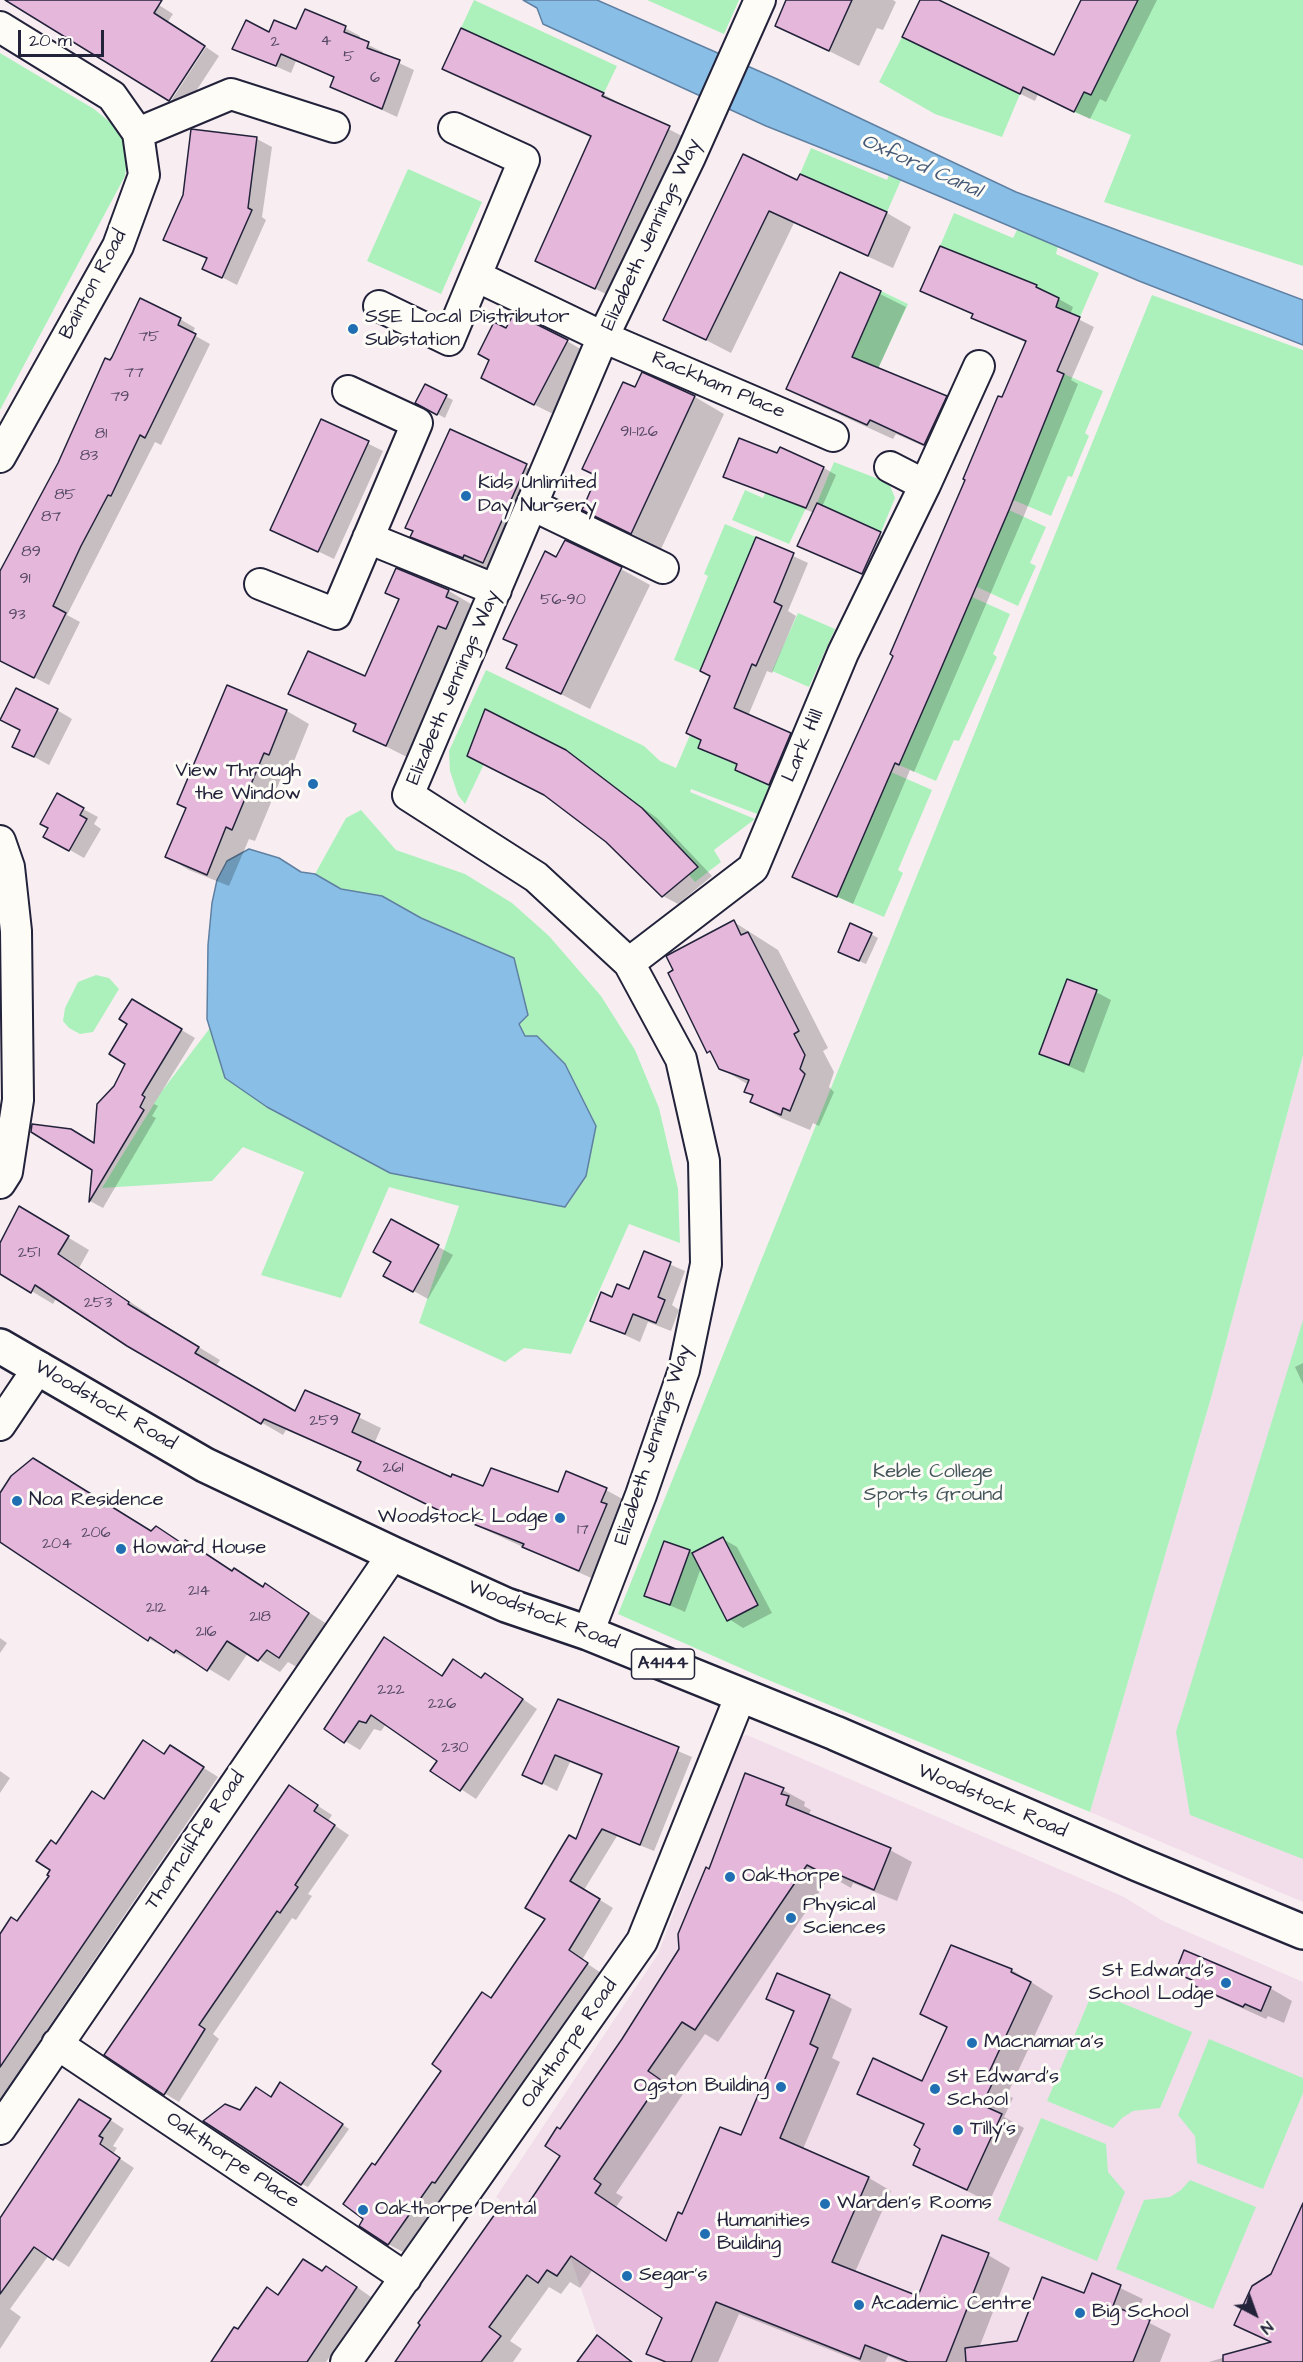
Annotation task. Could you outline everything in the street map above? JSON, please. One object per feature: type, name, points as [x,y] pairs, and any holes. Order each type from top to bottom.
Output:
[{"type":"main road","name":"Woodstock Road","points":[[0,1346],[205,1465],[506,1605],[588,1633],[835,1733],[1138,1864],[1303,1932]]},
{"type":"street","name":"Elizabeth Jennings Way","points":[[588,1633],[641,1495],[684,1370],[706,1264],[704,1161],[681,1059],[629,963],[536,877],[408,795],[603,337],[690,157],[760,0]]},
{"type":"street","name":"Bainton Road","points":[[0,27],[112,96],[138,133],[144,175],[118,246],[0,457]]},
{"type":"street","points":[[138,133],[231,93],[334,127]]},
{"type":"street","points":[[379,306],[449,340],[524,160],[454,128]]},
{"type":"street","name":"Rackham Place","points":[[476,276],[603,337],[832,436]]},
{"type":"street","name":"Lark Hill","points":[[629,963],[753,868],[843,653],[980,366]]},
{"type":"street","points":[[260,584],[336,614],[417,423],[348,391]]},
{"type":"street","points":[[890,467],[925,485]]},
{"type":"street","points":[[532,505],[663,568]]},
{"type":"street","points":[[368,538],[496,590]]},
{"type":"street","points":[[0,841],[9,867],[16,931],[18,1100],[7,1172],[0,1183]]},
{"type":"street","points":[[0,1425],[39,1367]]},
{"type":"street","name":"Thorncliffe Road","points":[[0,2129],[393,1554]]},
{"type":"street","name":"Oakthorpe Road","points":[[346,2362],[642,1941],[740,1696]]},
{"type":"street","name":"Oakthorpe Place","points":[[57,2044],[406,2278]]},
{"type":"shaded area","points":[[1303,1055],[1303,1902],[1090,1812],[1211,1398]]},
{"type":"shaded area","name":"St Edward's School","points":[[747,1735],[1124,1897],[1163,1921],[1303,1982],[1303,2362],[636,2362],[597,2335],[569,2254],[496,2197],[658,1954],[740,1737]]},
{"type":"green space","points":[[474,0],[617,66],[604,93],[461,28]]},
{"type":"green space","points":[[647,0],[739,0],[724,34]]},
{"type":"green space","points":[[1138,0],[1303,0],[1303,266],[1104,202],[1131,135],[1074,112],[1084,92],[1091,95]]},
{"type":"green space","points":[[902,37],[1020,94],[1002,137],[935,114],[879,82]]},
{"type":"green space","points":[[0,53],[94,109],[111,123],[124,141],[127,159],[125,176],[0,410]]},
{"type":"green space","points":[[811,148],[887,180],[889,175],[901,180],[887,212],[800,174]]},
{"type":"green space","points":[[408,169],[482,202],[441,294],[367,261]]},
{"type":"green space","points":[[954,213],[1013,238],[1018,228],[1058,246],[1056,254],[1099,273],[1080,317],[1056,307],[1059,298],[1036,285],[940,246]]},
{"type":"green space","points":[[881,291],[908,304],[854,420],[828,408]]},
{"type":"green space","name":"Keble College Sports Ground","points":[[1152,295],[1303,350],[1303,1055],[1211,1398],[1090,1812],[761,1677],[618,1614]]},
{"type":"green space","points":[[1064,374],[1103,391],[1085,433],[1089,436],[1072,477],[1068,476],[1051,516],[1011,499]]},
{"type":"green space","points":[[834,462],[889,483],[895,498],[881,532],[817,503]]},
{"type":"green space","points":[[745,490],[763,498],[766,491],[806,508],[789,544],[732,520]]},
{"type":"green space","points":[[1009,510],[1046,527],[1030,563],[1036,566],[1018,606],[975,586]]},
{"type":"green space","points":[[725,524],[756,537],[700,671],[674,660],[708,576],[704,574]]},
{"type":"green space","points":[[972,597],[1010,614],[993,654],[997,657],[959,741],[954,740],[936,781],[899,765]]},
{"type":"green space","points":[[798,613],[835,629],[809,687],[772,671]]},
{"type":"green space","points":[[486,670],[644,746],[660,761],[676,768],[690,735],[701,740],[698,748],[737,765],[735,770],[769,785],[772,781],[775,782],[760,815],[691,789],[690,792],[755,819],[714,850],[721,862],[695,882],[689,875],[698,867],[642,808],[566,750],[485,709],[467,756],[484,764],[465,804],[458,795],[450,771],[449,751]]},
{"type":"green space","points":[[891,772],[932,790],[898,870],[903,873],[884,917],[837,897]]},
{"type":"green space","points":[[361,810],[396,850],[465,874],[512,903],[549,936],[601,996],[635,1050],[659,1108],[678,1189],[680,1243],[629,1224],[571,1354],[524,1348],[505,1362],[419,1323],[459,1206],[389,1187],[341,1298],[261,1275],[304,1172],[243,1147],[212,1181],[102,1188],[162,1091],[210,1028],[225,1078],[486,1190],[566,1207],[586,1176],[537,1036],[525,1036],[519,1024],[421,918],[382,896],[341,889],[315,874],[346,818]]},
{"type":"green space","points":[[96,975],[109,978],[119,989],[93,1032],[80,1034],[69,1028],[63,1021],[65,1008],[78,982]]},
{"type":"green space","points":[[1303,1320],[1303,1859],[1190,1815],[1176,1732]]},
{"type":"green space","points":[[1093,1991],[1192,2032],[1160,2108],[1133,2111],[1113,2128],[1047,2101]]},
{"type":"green space","points":[[1209,2039],[1303,2078],[1303,2093],[1263,2189],[1197,2163],[1195,2136],[1178,2115]]},
{"type":"green space","points":[[1041,2118],[1106,2144],[1108,2172],[1125,2192],[1097,2261],[998,2220]]},
{"type":"green space","points":[[1190,2180],[1256,2207],[1213,2309],[1116,2269],[1144,2200],[1170,2197]]},
{"type":"water","name":"Oxford Canal","points":[[523,0],[597,0],[777,79],[1016,192],[1303,300],[1303,345],[1139,281],[889,175],[766,126],[543,24],[537,8]]},
{"type":"water","points":[[249,849],[279,858],[301,872],[315,874],[341,889],[382,896],[421,918],[514,958],[528,1015],[519,1024],[525,1036],[537,1036],[565,1064],[596,1126],[586,1176],[565,1207],[390,1173],[267,1107],[225,1078],[207,1019],[208,945],[212,903],[217,880],[227,861]]},
{"type":"building","points":[[5,0],[162,0],[154,13],[205,46],[169,101]]},
{"type":"building","points":[[786,0],[852,0],[829,51],[775,26]]},
{"type":"building","points":[[920,0],[939,0],[1054,55],[1081,0],[1138,0],[1091,95],[1084,92],[1074,112],[1023,87],[1020,94],[902,37]]},
{"type":"building","points":[[305,9],[346,26],[344,32],[369,42],[367,48],[400,60],[382,109],[330,87],[334,77],[281,54],[276,66],[232,49],[246,20],[269,32],[274,20],[296,29]]},
{"type":"building","points":[[461,28],[604,93],[602,96],[670,126],[595,289],[535,261],[591,136],[442,69]]},
{"type":"building","points":[[191,129],[257,137],[248,208],[252,210],[222,278],[202,269],[207,258],[163,240],[183,195]]},
{"type":"building","points":[[743,154],[797,180],[800,174],[887,212],[868,256],[769,211],[706,340],[663,320]]},
{"type":"building","points":[[940,246],[1037,285],[1036,287],[1059,298],[1056,307],[1080,317],[1057,371],[1064,374],[1009,510],[899,765],[895,763],[837,897],[792,877],[893,656],[890,654],[965,480],[963,479],[998,396],[1002,397],[1026,341],[971,318],[973,314],[920,291]]},
{"type":"building","points":[[840,272],[881,291],[852,357],[947,396],[924,445],[870,420],[867,425],[786,389]]},
{"type":"building","points":[[140,298],[181,318],[178,325],[196,334],[145,438],[140,435],[111,496],[108,495],[81,546],[53,606],[66,613],[34,678],[0,661],[0,571],[58,463],[105,358],[110,360],[112,357]]},
{"type":"building","points":[[514,313],[568,340],[534,405],[481,378],[489,360],[478,354],[494,322],[506,328]]},
{"type":"building","points":[[642,372],[695,396],[631,534],[582,510],[597,476],[582,469],[623,382],[635,387]]},
{"type":"building","points":[[425,384],[447,395],[437,415],[415,403]]},
{"type":"building","points":[[321,419],[369,441],[318,552],[270,530]]},
{"type":"building","name":"Kids Unlimited Day Nursery","points":[[450,429],[527,464],[483,563],[464,555],[463,558],[410,537],[413,531],[405,528]]},
{"type":"building","points":[[739,438],[777,453],[780,447],[824,467],[806,508],[723,477]]},
{"type":"building","points":[[817,503],[881,532],[862,574],[797,546]]},
{"type":"building","points":[[756,537],[794,553],[774,602],[782,606],[756,666],[752,664],[734,708],[791,733],[769,785],[735,770],[737,764],[698,748],[701,740],[686,733],[710,676],[700,671]]},
{"type":"building","points":[[565,540],[622,567],[561,694],[506,668],[517,645],[503,639],[545,551],[556,557]]},
{"type":"building","points":[[396,568],[449,590],[446,597],[458,602],[446,629],[438,626],[386,746],[353,731],[356,724],[288,694],[308,651],[365,676],[399,599],[385,593]]},
{"type":"building","points":[[227,685],[287,710],[269,755],[264,753],[232,830],[226,827],[207,875],[165,857],[186,808],[177,804]]},
{"type":"building","points":[[16,688],[58,709],[34,757],[12,747],[20,730],[0,720]]},
{"type":"building","points":[[485,709],[566,750],[642,808],[698,867],[662,897],[606,842],[544,795],[467,756]]},
{"type":"building","points":[[57,793],[84,808],[80,815],[87,819],[69,851],[43,837],[48,828],[40,824]]},
{"type":"building","points":[[734,920],[741,935],[748,932],[799,1031],[794,1034],[805,1055],[800,1069],[805,1074],[790,1111],[783,1108],[781,1115],[750,1102],[753,1095],[744,1092],[749,1080],[719,1069],[710,1051],[707,1053],[668,973],[673,970],[666,956]]},
{"type":"building","points":[[850,923],[872,933],[859,961],[838,952]]},
{"type":"building","points":[[1067,979],[1097,990],[1069,1065],[1039,1054]]},
{"type":"building","points":[[132,999],[182,1029],[142,1095],[145,1097],[140,1107],[144,1110],[89,1202],[92,1170],[31,1132],[32,1124],[71,1129],[94,1143],[97,1104],[114,1086],[125,1064],[109,1054],[127,1024],[119,1019]]},
{"type":"building","points":[[19,1206],[69,1236],[58,1254],[129,1302],[128,1304],[199,1347],[195,1353],[295,1411],[305,1390],[360,1414],[352,1432],[451,1477],[452,1474],[483,1486],[491,1468],[558,1492],[566,1471],[607,1488],[601,1502],[607,1504],[579,1571],[522,1547],[524,1544],[438,1510],[357,1470],[361,1462],[264,1419],[261,1424],[127,1346],[35,1285],[31,1293],[0,1274],[0,1243]]},
{"type":"building","points":[[391,1219],[439,1245],[413,1292],[383,1276],[391,1262],[373,1252]]},
{"type":"building","points":[[644,1251],[671,1262],[658,1297],[665,1300],[656,1323],[633,1314],[625,1334],[590,1321],[601,1292],[612,1297],[617,1284],[629,1289]]},
{"type":"building","points":[[33,1458],[151,1531],[156,1526],[183,1544],[185,1540],[232,1571],[234,1568],[263,1587],[265,1583],[309,1613],[279,1658],[267,1650],[258,1661],[227,1641],[207,1671],[176,1650],[174,1653],[150,1637],[148,1641],[0,1542],[0,1493],[11,1476]]},
{"type":"building","points":[[723,1537],[758,1605],[727,1621],[692,1553]]},
{"type":"building","points":[[664,1541],[690,1550],[670,1605],[644,1596]]},
{"type":"building","points":[[384,1637],[442,1676],[453,1659],[481,1678],[485,1673],[523,1699],[460,1791],[430,1771],[437,1761],[371,1715],[366,1723],[359,1721],[344,1743],[324,1729]]},
{"type":"building","points":[[558,1699],[679,1747],[640,1845],[602,1829],[570,1881],[600,1899],[569,1950],[588,1963],[435,2183],[432,2182],[388,2245],[359,2226],[363,2219],[343,2204],[372,2163],[375,2165],[441,2071],[432,2064],[482,1992],[491,1998],[545,1919],[525,1908],[569,1835],[576,1839],[602,1774],[555,1755],[542,1784],[522,1775]]},
{"type":"building","points":[[143,1740],[164,1754],[170,1745],[204,1767],[0,2067],[0,1934],[11,1917],[17,1921],[49,1876],[47,1875],[50,1870],[36,1861],[51,1840],[56,1844],[92,1791],[104,1799]]},
{"type":"building","points":[[745,1773],[784,1788],[781,1794],[789,1796],[786,1805],[891,1848],[874,1890],[830,1871],[828,1876],[807,1865],[695,2030],[682,2022],[648,2071],[661,2080],[594,2179],[601,2184],[595,2193],[666,2241],[678,2212],[682,2214],[720,2127],[741,2135],[794,2011],[766,1999],[777,1973],[830,1995],[810,2044],[818,2048],[780,2138],[869,2177],[832,2262],[918,2296],[942,2235],[989,2253],[946,2362],[908,2362],[865,2345],[860,2359],[716,2302],[691,2362],[666,2362],[646,2354],[662,2318],[571,2256],[557,2276],[547,2270],[538,2283],[527,2275],[489,2327],[501,2336],[481,2362],[395,2362],[420,2325],[418,2323],[502,2204],[520,2216],[560,2156],[545,2146],[557,2127],[560,2129],[622,2039],[679,1949],[678,1934],[706,1867],[709,1869]]},
{"type":"building","points":[[289,1785],[318,1805],[314,1811],[335,1825],[295,1885],[298,1887],[280,1913],[277,1911],[199,2025],[205,2029],[164,2095],[104,2055]]},
{"type":"building","name":"Macnamara's","points":[[951,1945],[1012,1969],[1011,1972],[1031,1982],[985,2081],[992,2084],[982,2105],[1002,2114],[967,2190],[913,2165],[920,2149],[914,2145],[924,2124],[857,2094],[873,2058],[922,2081],[947,2027],[920,2014]]},
{"type":"building","name":"St Edward's School Lodge","points":[[1184,1950],[1271,1987],[1261,2011],[1245,2004],[1243,2007],[1190,1984],[1192,1980],[1175,1973]]},
{"type":"building","points":[[280,2082],[343,2124],[301,2185],[203,2121],[225,2104],[240,2110],[256,2087],[271,2097]]},
{"type":"building","points":[[79,2099],[111,2119],[99,2136],[103,2138],[100,2144],[120,2158],[53,2260],[34,2247],[0,2294],[0,2218]]},
{"type":"building","points":[[1303,2203],[1303,2362],[1223,2362],[1223,2355],[1271,2342],[1234,2325],[1252,2286],[1271,2274]]},
{"type":"building","points":[[303,2259],[322,2271],[326,2266],[357,2287],[307,2362],[211,2362],[234,2327],[238,2329],[267,2287],[278,2295]]},
{"type":"building","name":"Big School","points":[[1092,2273],[1121,2285],[1113,2306],[1150,2320],[1133,2362],[966,2362],[965,2348],[1017,2341],[1042,2277],[1084,2293]]},
{"type":"building","points":[[597,2335],[632,2362],[577,2362]]},
{"type":"place","name":"SSE Local Distributor Substation","points":[[353,329]]},
{"type":"place","name":"Kids Unlimited Day Nursery","points":[[466,496]]},
{"type":"place","name":"View Through the Window","points":[[313,784]]},
{"type":"place","name":"Noa Residence","points":[[17,1501]]},
{"type":"place","name":"Woodstock Lodge","points":[[560,1518]]},
{"type":"place","name":"Howard House","points":[[121,1549]]},
{"type":"place","name":"Oakthorpe","points":[[730,1877]]},
{"type":"place","name":"Physical Sciences","points":[[791,1918]]},
{"type":"place","name":"St Edward's School Lodge","points":[[1226,1983]]},
{"type":"place","name":"Macnamara's","points":[[972,2043]]},
{"type":"place","name":"Ogston Building","points":[[781,2087]]},
{"type":"place","name":"St Edward's School","points":[[935,2089]]},
{"type":"place","name":"Tilly's","points":[[958,2130]]},
{"type":"place","name":"Warden’s Rooms","points":[[825,2204]]},
{"type":"place","name":"Oakthorpe Dental","points":[[363,2210]]},
{"type":"place","name":"Humanities Building","points":[[705,2234]]},
{"type":"place","name":"Segar’s","points":[[627,2276]]},
{"type":"place","name":"Academic Centre","points":[[859,2305]]},
{"type":"place","name":"Big School","points":[[1080,2313]]}]
